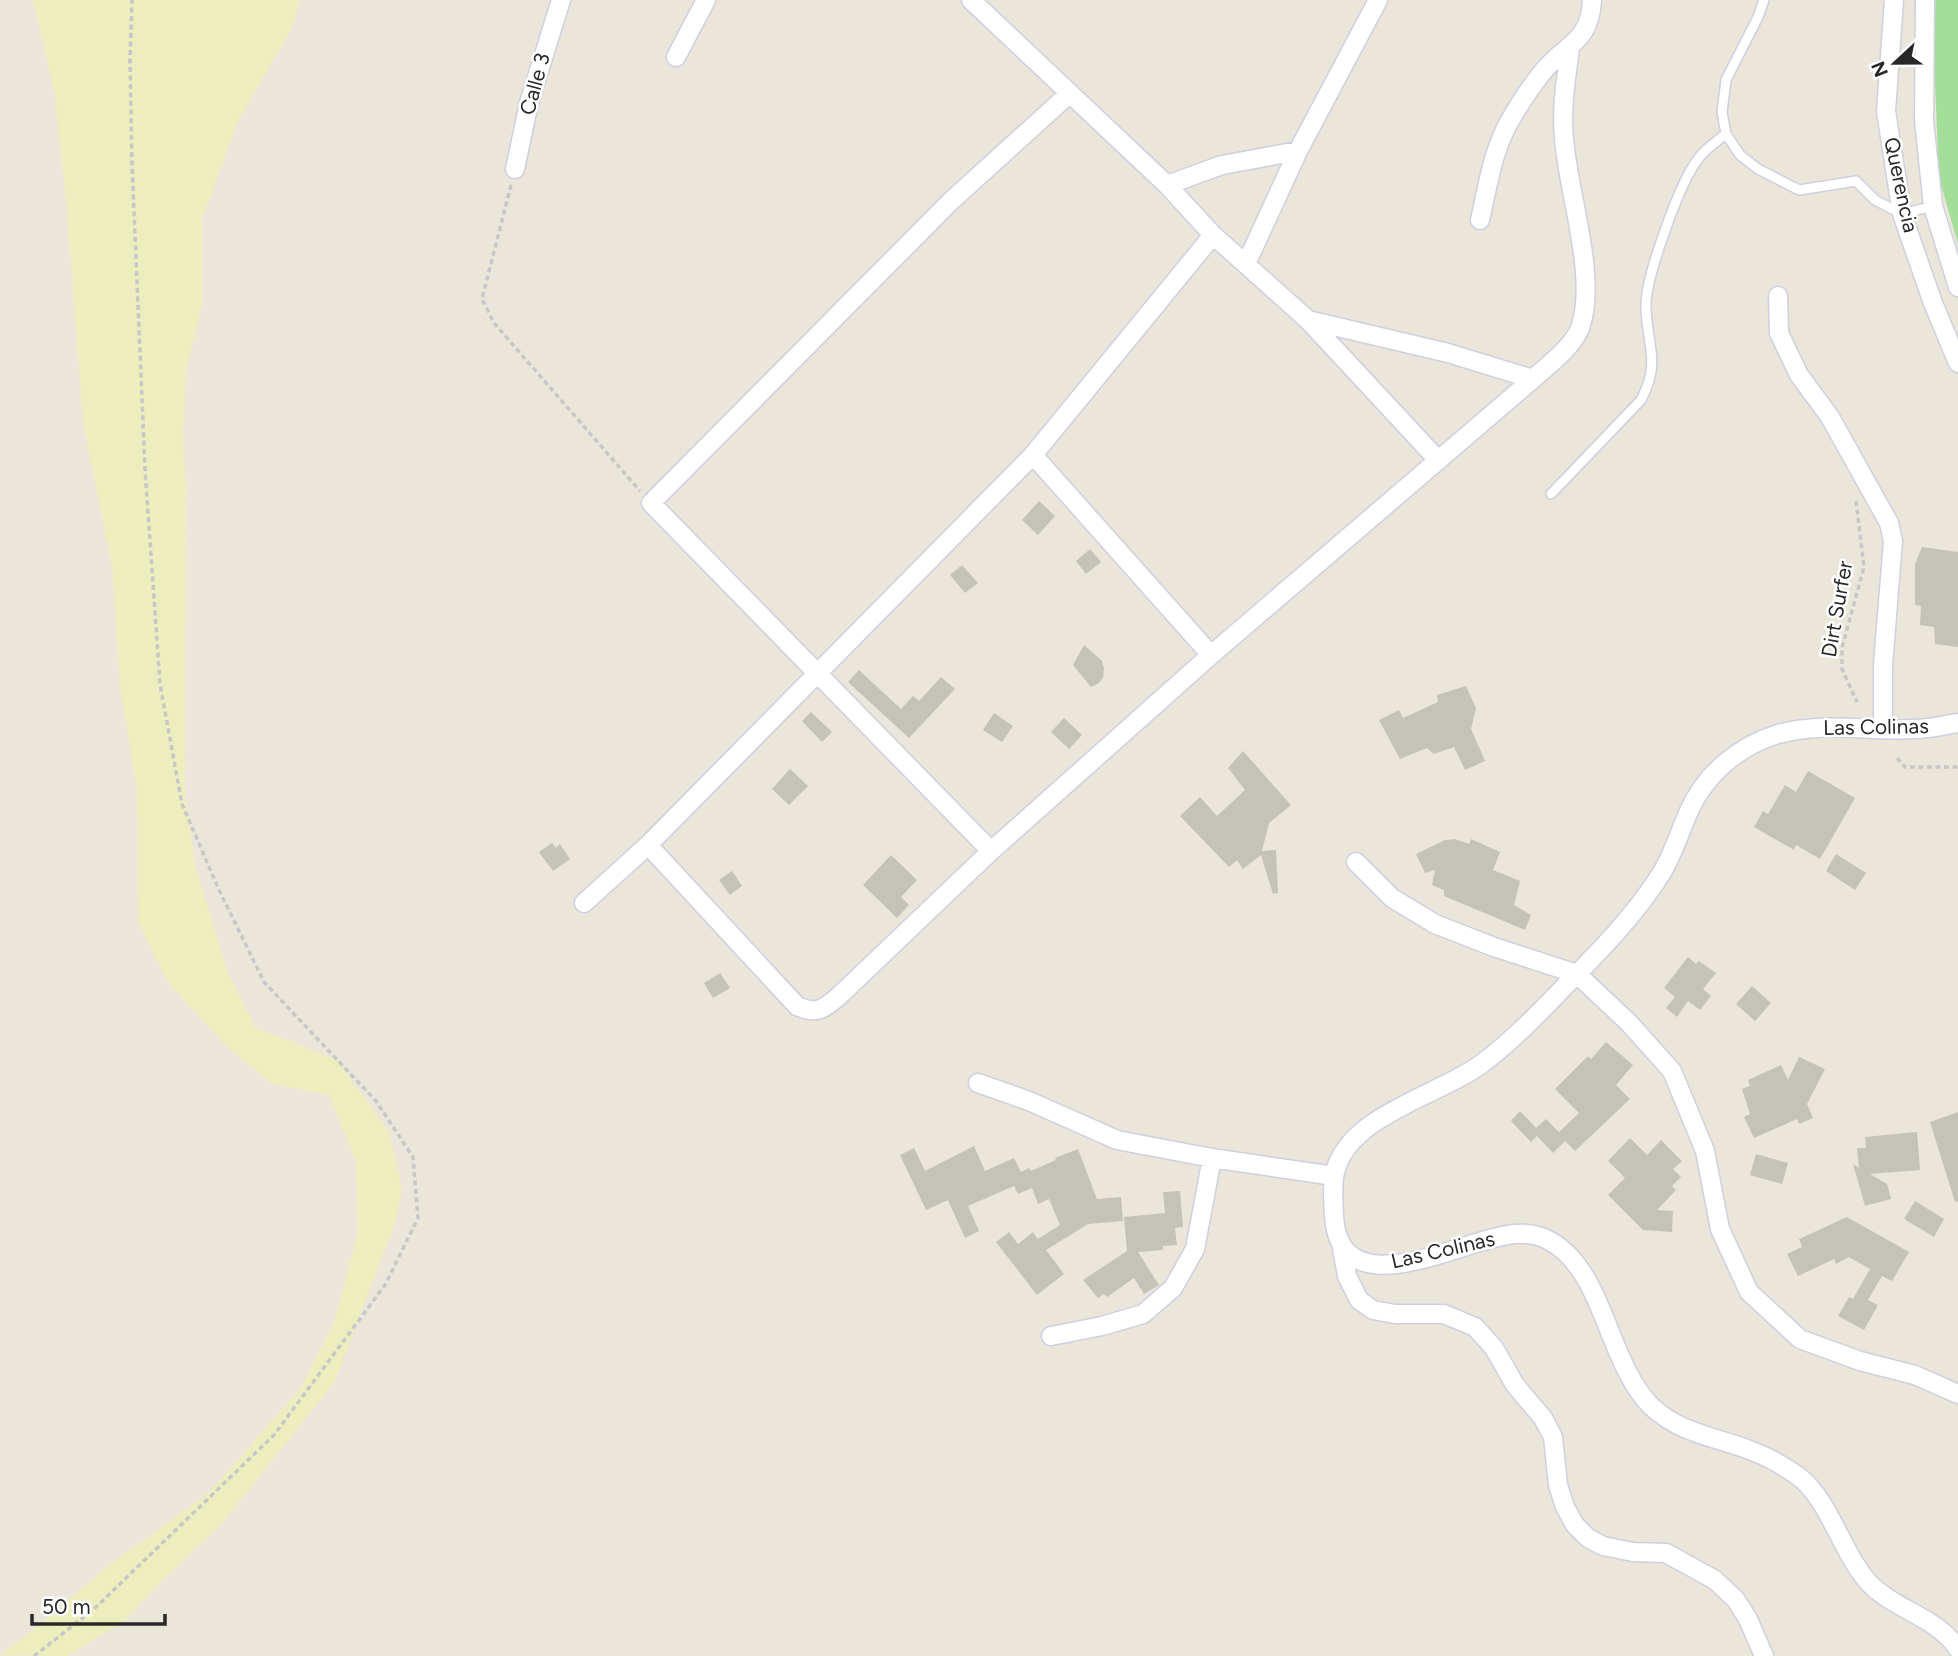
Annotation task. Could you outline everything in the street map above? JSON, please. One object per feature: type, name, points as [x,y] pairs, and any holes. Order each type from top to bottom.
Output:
[{"type":"street","name":"Calle 3","points":[[515,169],[529,103],[561,0]]},
{"type":"street","points":[[676,57],[706,0]]},
{"type":"street","points":[[971,0],[1167,185],[1213,234],[1308,320],[1438,460]]},
{"type":"street","points":[[1246,264],[1298,151],[1378,0]]},
{"type":"street","points":[[1480,220],[1494,156],[1510,120],[1548,66],[1570,48],[1587,28],[1592,0]]},
{"type":"street","points":[[1893,5],[1924,5]]},
{"type":"street","name":"Querencia","points":[[1893,5],[1886,111],[1902,214],[1933,303],[1958,363]]},
{"type":"street","name":"Querencia","points":[[1924,5],[1924,120],[1933,206],[1958,287]]},
{"type":"street","points":[[648,845],[797,1006],[808,1011],[818,1011],[839,996],[991,850],[1211,655],[1533,379],[1562,352],[1579,331],[1586,304],[1584,275],[1564,138],[1563,104],[1570,48]]},
{"type":"street","points":[[991,850],[651,503],[951,201],[1069,94]]},
{"type":"street","points":[[1167,185],[1222,165],[1298,151]]},
{"type":"street","points":[[584,903],[648,845],[1033,455],[1213,234]]},
{"type":"street","points":[[1778,296],[1779,333],[1799,375],[1830,417],[1889,523],[1893,541],[1883,664],[1883,729]]},
{"type":"street","points":[[1308,320],[1448,353],[1533,379]]},
{"type":"street","points":[[1033,455],[1211,655]]},
{"type":"street","name":"Las Colinas","points":[[1958,723],[1918,729],[1840,726],[1806,728],[1779,734],[1754,744],[1730,759],[1709,778],[1692,804],[1663,870],[1628,919],[1577,974],[1524,1028],[1480,1065],[1381,1119],[1353,1140],[1342,1153],[1334,1175],[1335,1228],[1342,1249],[1353,1258],[1387,1265],[1414,1261],[1512,1234],[1534,1234],[1551,1241],[1568,1254],[1583,1273],[1627,1373],[1650,1405],[1697,1435],[1752,1451],[1802,1478],[1823,1507],[1860,1572],[1875,1588],[1950,1637],[1958,1649]]},
{"type":"street","points":[[1356,862],[1392,898],[1435,924],[1577,974],[1629,1023],[1672,1071],[1704,1151],[1720,1229],[1749,1292],[1800,1339],[1860,1361],[1915,1375],[1958,1394]]},
{"type":"street","points":[[978,1083],[1029,1101],[1117,1140],[1212,1158],[1334,1175]]},
{"type":"street","points":[[1051,1336],[1102,1326],[1143,1314],[1173,1288],[1195,1249],[1212,1158]]},
{"type":"street","points":[[1342,1249],[1347,1276],[1359,1300],[1373,1310],[1395,1314],[1444,1314],[1475,1327],[1494,1348],[1515,1385],[1543,1418],[1553,1437],[1558,1485],[1565,1507],[1575,1525],[1588,1538],[1603,1546],[1633,1552],[1666,1553],[1715,1580],[1735,1600],[1748,1619],[1764,1656]]},
{"type":"lane","points":[[1763,0],[1758,17],[1726,80],[1722,112],[1726,134],[1740,155],[1758,169],[1799,190],[1856,181],[1875,201],[1902,214],[1933,206]]},
{"type":"lane","points":[[1551,494],[1641,400],[1653,368],[1646,306],[1648,283],[1655,259],[1696,161],[1708,147],[1726,134]]},
{"type":"path","points":[[34,1656],[94,1609],[274,1435],[385,1284],[418,1218],[413,1157],[376,1101],[264,982],[219,890],[182,804],[160,684],[145,470],[132,164],[132,0]]},
{"type":"path","points":[[515,169],[482,299],[494,323],[651,503]]},
{"type":"path","name":"Dirt Surfer","points":[[1857,702],[1842,669],[1842,648],[1864,568],[1856,490],[1861,477]]},
{"type":"path","points":[[1898,758],[1905,767],[1958,767]]},
{"type":"green space","points":[[1934,0],[1958,0],[1958,244],[1939,178],[1932,13]]},
{"type":"sand","points":[[33,0],[300,0],[293,26],[238,121],[202,219],[202,306],[186,372],[183,439],[186,487],[185,794],[195,865],[228,973],[256,1028],[336,1059],[389,1132],[402,1189],[395,1223],[335,1381],[225,1520],[122,1623],[67,1656],[0,1655],[112,1563],[209,1493],[300,1389],[334,1323],[358,1231],[356,1162],[329,1095],[272,1084],[227,1046],[168,983],[138,922],[137,791],[120,685],[112,566],[83,423],[55,96]]},
{"type":"building","points":[[1039,501],[1055,516],[1038,535],[1022,520]]},
{"type":"building","points":[[1922,547],[1958,552],[1958,647],[1935,644],[1934,627],[1920,625],[1921,606],[1915,605],[1915,564]]},
{"type":"building","points":[[1090,549],[1101,562],[1086,574],[1076,561]]},
{"type":"building","points":[[962,565],[978,583],[965,593],[950,575]]},
{"type":"building","points":[[1084,645],[1102,661],[1104,669],[1103,678],[1091,687],[1073,665]]},
{"type":"building","points":[[859,670],[901,709],[913,696],[919,701],[941,677],[955,689],[909,738],[848,682]]},
{"type":"building","points":[[1466,686],[1476,708],[1471,729],[1485,761],[1465,770],[1454,747],[1434,754],[1427,748],[1400,759],[1379,720],[1399,710],[1403,718],[1438,702],[1437,695]]},
{"type":"building","points":[[811,712],[832,732],[822,742],[802,721]]},
{"type":"building","points":[[994,713],[1013,726],[1002,742],[983,730]]},
{"type":"building","points":[[1064,718],[1082,735],[1069,749],[1051,732]]},
{"type":"building","points":[[1243,751],[1291,805],[1269,823],[1262,851],[1276,850],[1278,893],[1273,894],[1261,855],[1243,869],[1237,860],[1229,867],[1180,816],[1200,797],[1217,816],[1245,790],[1228,768]]},
{"type":"building","points":[[790,769],[808,786],[789,805],[772,789]]},
{"type":"building","points":[[1808,771],[1855,798],[1820,859],[1796,845],[1794,850],[1754,827],[1763,811],[1768,814],[1785,785],[1796,792]]},
{"type":"building","points":[[1455,839],[1469,844],[1471,839],[1500,852],[1493,870],[1520,881],[1514,905],[1531,915],[1525,930],[1444,896],[1444,890],[1432,885],[1435,870],[1425,873],[1416,854],[1445,840]]},
{"type":"building","points":[[552,843],[556,848],[560,844],[570,859],[553,871],[539,852]]},
{"type":"building","points":[[1836,854],[1866,873],[1855,890],[1826,871]]},
{"type":"building","points":[[891,855],[917,880],[901,897],[909,905],[897,918],[863,885]]},
{"type":"building","points":[[732,871],[742,886],[730,895],[719,880]]},
{"type":"building","points":[[1688,957],[1696,964],[1699,961],[1716,973],[1703,989],[1711,996],[1700,1010],[1688,1001],[1677,1017],[1666,1008],[1675,997],[1664,988]]},
{"type":"building","points":[[720,973],[730,988],[713,998],[704,983]]},
{"type":"building","points":[[1752,986],[1771,1003],[1755,1021],[1736,1004]]},
{"type":"building","points":[[1606,1042],[1633,1065],[1616,1085],[1630,1099],[1575,1151],[1565,1141],[1553,1153],[1537,1136],[1531,1142],[1511,1121],[1520,1111],[1536,1128],[1546,1119],[1559,1132],[1579,1113],[1555,1089],[1588,1056],[1591,1059]]},
{"type":"building","points":[[1799,1057],[1825,1069],[1807,1104],[1813,1118],[1799,1124],[1797,1119],[1754,1138],[1744,1117],[1750,1114],[1742,1089],[1750,1086],[1748,1080],[1781,1065],[1788,1080]]},
{"type":"building","points":[[1958,1112],[1958,1201],[1955,1202],[1930,1122]]},
{"type":"building","points":[[1917,1132],[1920,1170],[1870,1174],[1887,1184],[1891,1199],[1865,1206],[1853,1164],[1859,1168],[1857,1148],[1866,1148],[1865,1137]]},
{"type":"building","points":[[1630,1138],[1647,1155],[1661,1140],[1682,1161],[1673,1169],[1681,1177],[1672,1186],[1676,1190],[1657,1210],[1673,1211],[1672,1232],[1643,1230],[1608,1195],[1625,1178],[1608,1161]]},
{"type":"building","points":[[974,1146],[985,1171],[1014,1158],[1021,1172],[1029,1168],[1031,1171],[1078,1149],[1097,1199],[1121,1197],[1123,1221],[1088,1224],[1046,1250],[1064,1274],[1037,1295],[996,1242],[1009,1232],[1018,1244],[1033,1232],[1038,1239],[1060,1225],[1049,1199],[1038,1204],[1032,1188],[1018,1194],[1014,1186],[968,1206],[979,1231],[965,1238],[948,1200],[926,1210],[900,1155],[914,1148],[925,1171]]},
{"type":"building","points":[[1756,1154],[1788,1163],[1782,1184],[1750,1175]]},
{"type":"building","points":[[1180,1191],[1183,1227],[1175,1228],[1177,1245],[1163,1246],[1163,1250],[1138,1252],[1159,1285],[1144,1294],[1134,1278],[1107,1297],[1104,1294],[1098,1298],[1083,1280],[1127,1251],[1124,1217],[1165,1213],[1163,1192]]},
{"type":"building","points":[[1915,1201],[1944,1219],[1934,1237],[1904,1219]]},
{"type":"building","points":[[1847,1217],[1909,1252],[1892,1281],[1882,1276],[1868,1300],[1878,1305],[1864,1330],[1838,1316],[1849,1297],[1853,1299],[1870,1269],[1849,1257],[1836,1264],[1834,1259],[1798,1276],[1787,1254],[1802,1247],[1799,1239]]}]
